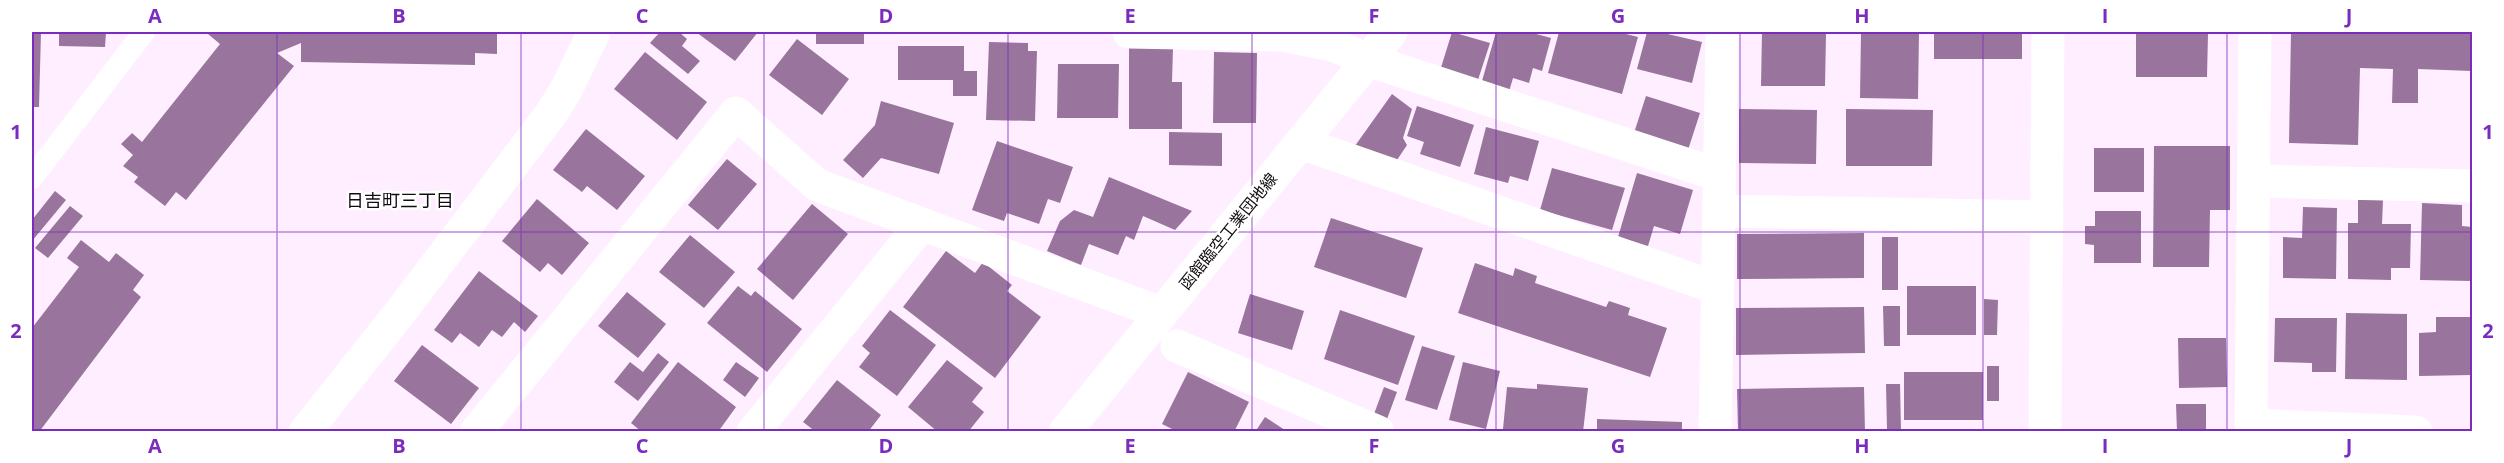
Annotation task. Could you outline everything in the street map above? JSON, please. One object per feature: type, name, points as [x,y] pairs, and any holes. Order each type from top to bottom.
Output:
[{"type":"street","points":[[305,432],[402,310],[551,114],[573,78],[594,32]]},
{"type":"street","points":[[1129,32],[1282,35],[1333,45],[1368,60],[1719,175]]},
{"type":"street","name":"函館臨空工業団地線","points":[[1065,432],[1391,32]]},
{"type":"street","points":[[1715,432],[1722,32]]},
{"type":"street","points":[[2045,432],[2048,32]]},
{"type":"street","points":[[2256,32],[2251,428],[2416,432]]},
{"type":"street","points":[[476,432],[736,113],[818,185],[1161,314]]},
{"type":"street","points":[[1301,143],[1717,288]]},
{"type":"street","points":[[2254,181],[2472,186]]},
{"type":"street","points":[[1719,212],[2047,217]]},
{"type":"street","points":[[753,432],[922,224]]},
{"type":"street","points":[[1177,346],[1378,432]]},
{"type":"lane","points":[[33,174],[144,32]]},
{"type":"building","points":[[32,32],[41,32],[39,107],[32,107]]},
{"type":"building","points":[[59,32],[106,32],[105,47],[59,46]]},
{"type":"building","points":[[210,32],[497,32],[497,54],[475,53],[475,65],[301,62],[301,43],[277,53],[294,66],[186,200],[176,192],[165,206],[134,182],[138,177],[123,166],[133,155],[121,144],[132,133],[142,142],[220,44],[208,34]]},
{"type":"building","points":[[660,32],[679,32],[687,39],[682,46],[700,61],[688,74],[650,43]]},
{"type":"building","points":[[696,32],[758,32],[735,61]]},
{"type":"building","points":[[816,32],[864,32],[864,44],[816,44]]},
{"type":"building","points":[[1452,32],[1490,43],[1476,86],[1439,74]]},
{"type":"building","points":[[1496,32],[1529,32],[1551,38],[1542,71],[1533,68],[1529,83],[1513,78],[1508,95],[1480,88]]},
{"type":"building","points":[[1559,32],[1618,32],[1638,37],[1622,94],[1548,73]]},
{"type":"building","points":[[1647,32],[1659,32],[1702,42],[1692,83],[1637,69]]},
{"type":"building","points":[[1762,32],[1826,34],[1825,86],[1761,86]]},
{"type":"building","points":[[1861,32],[1919,32],[1918,99],[1860,98]]},
{"type":"building","points":[[1934,32],[2022,32],[2022,59],[1934,59]]},
{"type":"building","points":[[2136,32],[2208,34],[2207,77],[2136,77]]},
{"type":"building","points":[[2291,32],[2472,32],[2472,71],[2418,69],[2418,103],[2392,103],[2393,69],[2360,68],[2358,145],[2289,143]]},
{"type":"building","points":[[797,39],[849,79],[822,115],[769,75]]},
{"type":"building","points":[[989,42],[1028,43],[1028,51],[1037,51],[1035,121],[986,120]]},
{"type":"building","points":[[898,46],[964,46],[964,71],[977,71],[977,96],[953,96],[953,80],[898,80]]},
{"type":"building","points":[[1129,48],[1173,48],[1172,82],[1182,82],[1182,129],[1129,129]]},
{"type":"building","points":[[645,52],[707,102],[677,140],[614,89]]},
{"type":"building","points":[[1214,52],[1257,53],[1256,123],[1213,123]]},
{"type":"building","points":[[1058,64],[1119,64],[1118,118],[1057,118]]},
{"type":"building","points":[[1392,94],[1412,109],[1403,138],[1407,145],[1393,166],[1352,150]]},
{"type":"building","points":[[1646,96],[1700,113],[1687,153],[1633,136]]},
{"type":"building","points":[[881,101],[954,123],[939,174],[881,158],[863,178],[843,160],[875,125]]},
{"type":"building","points":[[1417,106],[1474,125],[1460,167],[1420,154],[1424,142],[1407,136]]},
{"type":"building","points":[[1739,109],[1817,110],[1816,164],[1739,163]]},
{"type":"building","points":[[1846,109],[1933,110],[1932,166],[1846,166]]},
{"type":"building","points":[[1486,127],[1539,141],[1528,181],[1510,176],[1508,183],[1474,174]]},
{"type":"building","points":[[586,129],[645,176],[617,210],[587,186],[582,192],[553,170]]},
{"type":"building","points":[[1169,132],[1222,133],[1222,166],[1169,165]]},
{"type":"building","points":[[997,141],[1073,167],[1060,203],[1048,199],[1039,224],[1007,213],[1004,221],[972,210]]},
{"type":"building","points":[[2154,146],[2230,146],[2230,210],[2210,210],[2209,267],[2153,267]]},
{"type":"building","points":[[2094,148],[2144,148],[2144,192],[2094,192]]},
{"type":"building","points":[[727,159],[757,184],[718,230],[688,205]]},
{"type":"building","points":[[1552,168],[1625,188],[1612,230],[1540,210]]},
{"type":"building","points":[[1637,173],[1693,190],[1680,234],[1654,226],[1648,246],[1618,237]]},
{"type":"building","points":[[1109,177],[1192,211],[1175,230],[1143,216],[1134,240],[1126,236],[1118,255],[1089,244],[1081,265],[1047,251],[1060,221],[1074,210],[1093,217]]},
{"type":"building","points":[[55,191],[66,200],[32,241],[32,220]]},
{"type":"building","points":[[537,199],[589,243],[562,275],[548,263],[540,272],[502,241]]},
{"type":"building","points":[[2358,200],[2383,200],[2382,224],[2411,224],[2410,268],[2391,268],[2391,280],[2348,279],[2348,223],[2358,223]]},
{"type":"building","points":[[2422,203],[2462,205],[2462,226],[2472,227],[2472,281],[2420,280]]},
{"type":"building","points":[[812,204],[848,234],[793,300],[757,269]]},
{"type":"building","points":[[70,206],[83,216],[48,258],[35,248]]},
{"type":"building","points":[[2303,207],[2337,208],[2336,279],[2283,278],[2283,237],[2302,238]]},
{"type":"building","points":[[2095,211],[2141,211],[2141,263],[2094,263],[2094,245],[2085,244],[2085,226],[2095,226]]},
{"type":"building","points":[[1331,218],[1423,248],[1406,298],[1314,267]]},
{"type":"building","points":[[1864,233],[1864,278],[1737,279],[1737,234]]},
{"type":"building","points":[[690,235],[735,272],[704,308],[659,272]]},
{"type":"building","points":[[1882,237],[1898,237],[1898,290],[1882,290]]},
{"type":"building","points":[[81,240],[109,262],[116,253],[144,275],[133,290],[141,297],[39,432],[32,432],[32,328],[79,267],[67,258]]},
{"type":"building","points":[[946,251],[975,273],[983,262],[1012,285],[1007,291],[1041,317],[995,378],[903,307]]},
{"type":"building","points":[[1475,263],[1513,276],[1515,268],[1537,276],[1535,283],[1606,307],[1609,301],[1630,308],[1628,315],[1667,328],[1650,377],[1458,313]]},
{"type":"building","points":[[479,271],[538,316],[525,332],[514,322],[502,337],[492,330],[479,347],[460,333],[452,343],[434,330]]},
{"type":"building","points":[[738,286],[751,296],[755,291],[802,329],[767,372],[707,323]]},
{"type":"building","points":[[1907,286],[1976,286],[1976,335],[1907,335]]},
{"type":"building","points":[[627,292],[666,324],[638,358],[598,326]]},
{"type":"building","points":[[1250,294],[1304,311],[1292,350],[1238,333]]},
{"type":"building","points":[[1984,299],[1998,300],[1997,335],[1984,335]]},
{"type":"building","points":[[1883,306],[1900,306],[1900,346],[1884,346]]},
{"type":"building","points":[[1864,307],[1865,353],[1736,355],[1736,308]]},
{"type":"building","points":[[890,310],[936,345],[897,396],[859,367],[870,353],[862,346]]},
{"type":"building","points":[[1340,310],[1415,336],[1398,385],[1324,359]]},
{"type":"building","points":[[2346,313],[2407,314],[2407,380],[2345,379]]},
{"type":"building","points":[[2436,317],[2472,317],[2472,375],[2419,376],[2419,333],[2436,332]]},
{"type":"building","points":[[2275,318],[2337,318],[2336,372],[2312,372],[2312,363],[2274,362]]},
{"type":"building","points":[[2178,338],[2226,338],[2227,387],[2179,388]]},
{"type":"building","points":[[422,345],[479,388],[451,424],[394,381]]},
{"type":"building","points":[[1422,346],[1455,356],[1437,410],[1405,400]]},
{"type":"building","points":[[658,353],[669,362],[638,401],[614,382],[630,362],[643,372]]},
{"type":"building","points":[[947,360],[983,388],[972,402],[984,412],[968,432],[938,432],[908,407]]},
{"type":"building","points":[[678,362],[736,407],[718,432],[642,432],[631,423]]},
{"type":"building","points":[[736,362],[759,378],[745,397],[723,380]]},
{"type":"building","points":[[1463,362],[1500,371],[1486,429],[1449,420]]},
{"type":"building","points":[[1987,366],[1999,366],[1999,401],[1987,401]]},
{"type":"building","points":[[1188,372],[1249,402],[1234,432],[1178,432],[1162,424]]},
{"type":"building","points":[[1904,372],[1983,372],[1983,420],[1904,420]]},
{"type":"building","points":[[837,380],[881,415],[868,432],[816,432],[803,422]]},
{"type":"building","points":[[1537,384],[1588,388],[1583,432],[1503,429],[1507,387],[1537,389]]},
{"type":"building","points":[[1886,384],[1900,384],[1901,430],[1887,430]]},
{"type":"building","points":[[1384,387],[1397,392],[1387,419],[1374,414]]},
{"type":"building","points":[[1864,387],[1865,432],[1738,432],[1737,389]]},
{"type":"building","points":[[2176,404],[2206,404],[2206,432],[2177,432]]},
{"type":"building","points":[[1265,417],[1288,432],[1255,432]]},
{"type":"building","points":[[1597,419],[1682,422],[1682,432],[1597,432]]},
{"type":"district","name":"日吉町三丁目","points":[[400,201]]}]
